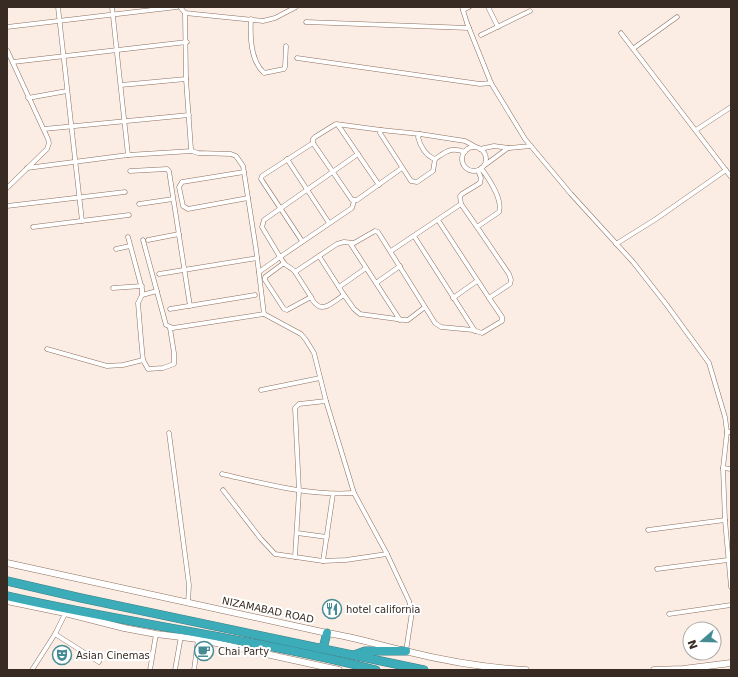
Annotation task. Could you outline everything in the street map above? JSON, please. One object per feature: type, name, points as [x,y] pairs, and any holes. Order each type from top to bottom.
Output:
[{"type":"highway","points":[[7,581],[424,670]]},
{"type":"highway","points":[[7,596],[67,611],[242,641],[326,665],[376,670]]},
{"type":"highway","points":[[323,648],[327,633]]},
{"type":"highway","points":[[353,655],[365,651],[406,651]]},
{"type":"main road","name":"NIZAMABAD ROAD","points":[[7,562],[188,603],[327,633],[348,636],[406,651],[487,667],[526,670]]},
{"type":"main road","points":[[7,601],[67,611],[124,628],[156,634],[198,639],[326,665],[339,670]]},
{"type":"main road","points":[[654,670],[683,669],[731,663]]},
{"type":"street","points":[[58,7],[82,221]]},
{"type":"street","points":[[112,7],[115,51],[121,85],[128,156]]},
{"type":"street","points":[[7,27],[60,22],[177,7]]},
{"type":"street","points":[[180,7],[185,13],[186,79],[192,151]]},
{"type":"street","points":[[185,13],[263,21],[275,18],[296,7]]},
{"type":"street","points":[[468,7],[463,8],[469,28],[491,83],[525,139],[666,304],[709,363],[729,432],[723,468],[725,520],[729,539],[728,560],[731,587]]},
{"type":"street","points":[[488,7],[498,27]]},
{"type":"street","points":[[481,35],[530,10]]},
{"type":"street","points":[[634,48],[677,17]]},
{"type":"street","points":[[251,19],[251,47],[260,68],[264,73],[283,70],[285,68],[286,46]]},
{"type":"street","points":[[306,22],[469,28]]},
{"type":"street","points":[[621,33],[634,48],[731,177]]},
{"type":"street","points":[[13,62],[186,42]]},
{"type":"street","points":[[7,50],[28,98],[48,138],[49,146],[7,188]]},
{"type":"street","points":[[297,58],[480,84],[491,83]]},
{"type":"street","points":[[121,85],[186,79]]},
{"type":"street","points":[[28,98],[67,91]]},
{"type":"street","points":[[696,130],[731,107]]},
{"type":"street","points":[[44,130],[189,116]]},
{"type":"street","points":[[302,241],[261,179],[262,176],[313,142],[315,137],[333,125],[420,134],[465,141],[483,151],[486,158],[481,168],[480,182],[460,196],[461,204],[509,274],[511,280],[510,284],[489,298]]},
{"type":"street","points":[[338,125],[379,184]]},
{"type":"street","points":[[381,130],[380,135],[411,181],[417,182],[433,171],[435,159],[449,149],[465,152]]},
{"type":"street","points":[[420,134],[418,138],[426,153],[431,158],[435,159]]},
{"type":"street","points":[[313,142],[354,201]]},
{"type":"street","points":[[509,148],[481,168],[470,170],[464,165],[462,157],[469,148],[494,146],[509,148],[531,146]]},
{"type":"street","points":[[27,168],[128,156],[192,151],[198,153],[231,154],[236,156],[244,172],[264,314]]},
{"type":"street","points":[[344,295],[324,307],[320,308],[316,305],[296,272],[287,267],[284,263],[262,227],[264,220],[358,154]]},
{"type":"street","points":[[287,159],[329,223]]},
{"type":"street","points":[[259,272],[352,208],[354,201],[402,168]]},
{"type":"street","points":[[477,227],[499,212],[500,208],[494,188],[481,168]]},
{"type":"street","points":[[130,170],[168,169],[190,306]]},
{"type":"street","points":[[616,244],[656,219],[726,170]]},
{"type":"street","points":[[244,172],[182,182],[179,187],[183,206],[188,208],[248,198]]},
{"type":"street","points":[[7,206],[125,192]]},
{"type":"street","points":[[139,204],[173,199]]},
{"type":"street","points":[[391,251],[461,204]]},
{"type":"street","points":[[33,227],[129,215]]},
{"type":"street","points":[[296,272],[337,244],[354,242],[376,231],[391,251],[435,323],[441,327],[482,333],[502,321],[502,318],[438,220]]},
{"type":"street","points":[[128,237],[142,286],[142,295],[138,303],[143,360],[148,370],[151,370],[174,364],[174,353],[170,328],[166,324],[145,240],[178,234]]},
{"type":"street","points":[[414,236],[475,331]]},
{"type":"street","points":[[350,243],[400,320]]},
{"type":"street","points":[[116,249],[130,246]]},
{"type":"street","points":[[256,249],[261,248]]},
{"type":"street","points":[[319,256],[344,295],[354,309],[360,314],[408,320],[425,307]]},
{"type":"street","points":[[159,274],[257,258]]},
{"type":"street","points":[[284,263],[264,277],[284,309],[290,310],[310,297]]},
{"type":"street","points":[[376,283],[400,266]]},
{"type":"street","points":[[339,287],[366,268]]},
{"type":"street","points":[[453,298],[477,281]]},
{"type":"street","points":[[113,288],[142,286]]},
{"type":"street","points":[[142,295],[158,291]]},
{"type":"street","points":[[170,309],[255,295]]},
{"type":"street","points":[[170,328],[198,326],[264,314],[301,334],[306,340],[314,353],[326,401],[354,493],[387,554],[410,601],[412,612],[406,651]]},
{"type":"street","points":[[47,349],[107,366],[123,365],[143,360]]},
{"type":"street","points":[[261,390],[320,378]]},
{"type":"street","points":[[295,557],[299,491],[295,408],[299,404],[326,401]]},
{"type":"street","points":[[169,433],[189,586],[188,603]]},
{"type":"street","points":[[723,468],[731,469]]},
{"type":"street","points":[[222,474],[299,491],[333,494],[354,493]]},
{"type":"street","points":[[223,490],[261,539],[275,554],[323,561],[346,560],[387,554]]},
{"type":"street","points":[[323,561],[333,494]]},
{"type":"street","points":[[648,530],[725,520]]},
{"type":"street","points":[[297,533],[327,537]]},
{"type":"street","points":[[657,569],[728,560]]},
{"type":"street","points":[[669,614],[731,606]]},
{"type":"street","points":[[32,670],[55,634],[67,611]]},
{"type":"street","points":[[55,634],[99,662]]},
{"type":"street","points":[[150,670],[156,634]]},
{"type":"street","points":[[175,670],[181,636]]},
{"type":"street","points":[[194,670],[198,639]]},
{"type":"place","name":"hotel california","points":[[332,609]]},
{"type":"place","name":"Chai Party","points":[[204,651]]},
{"type":"place","name":"Asian Cinemas","points":[[62,655]]}]
